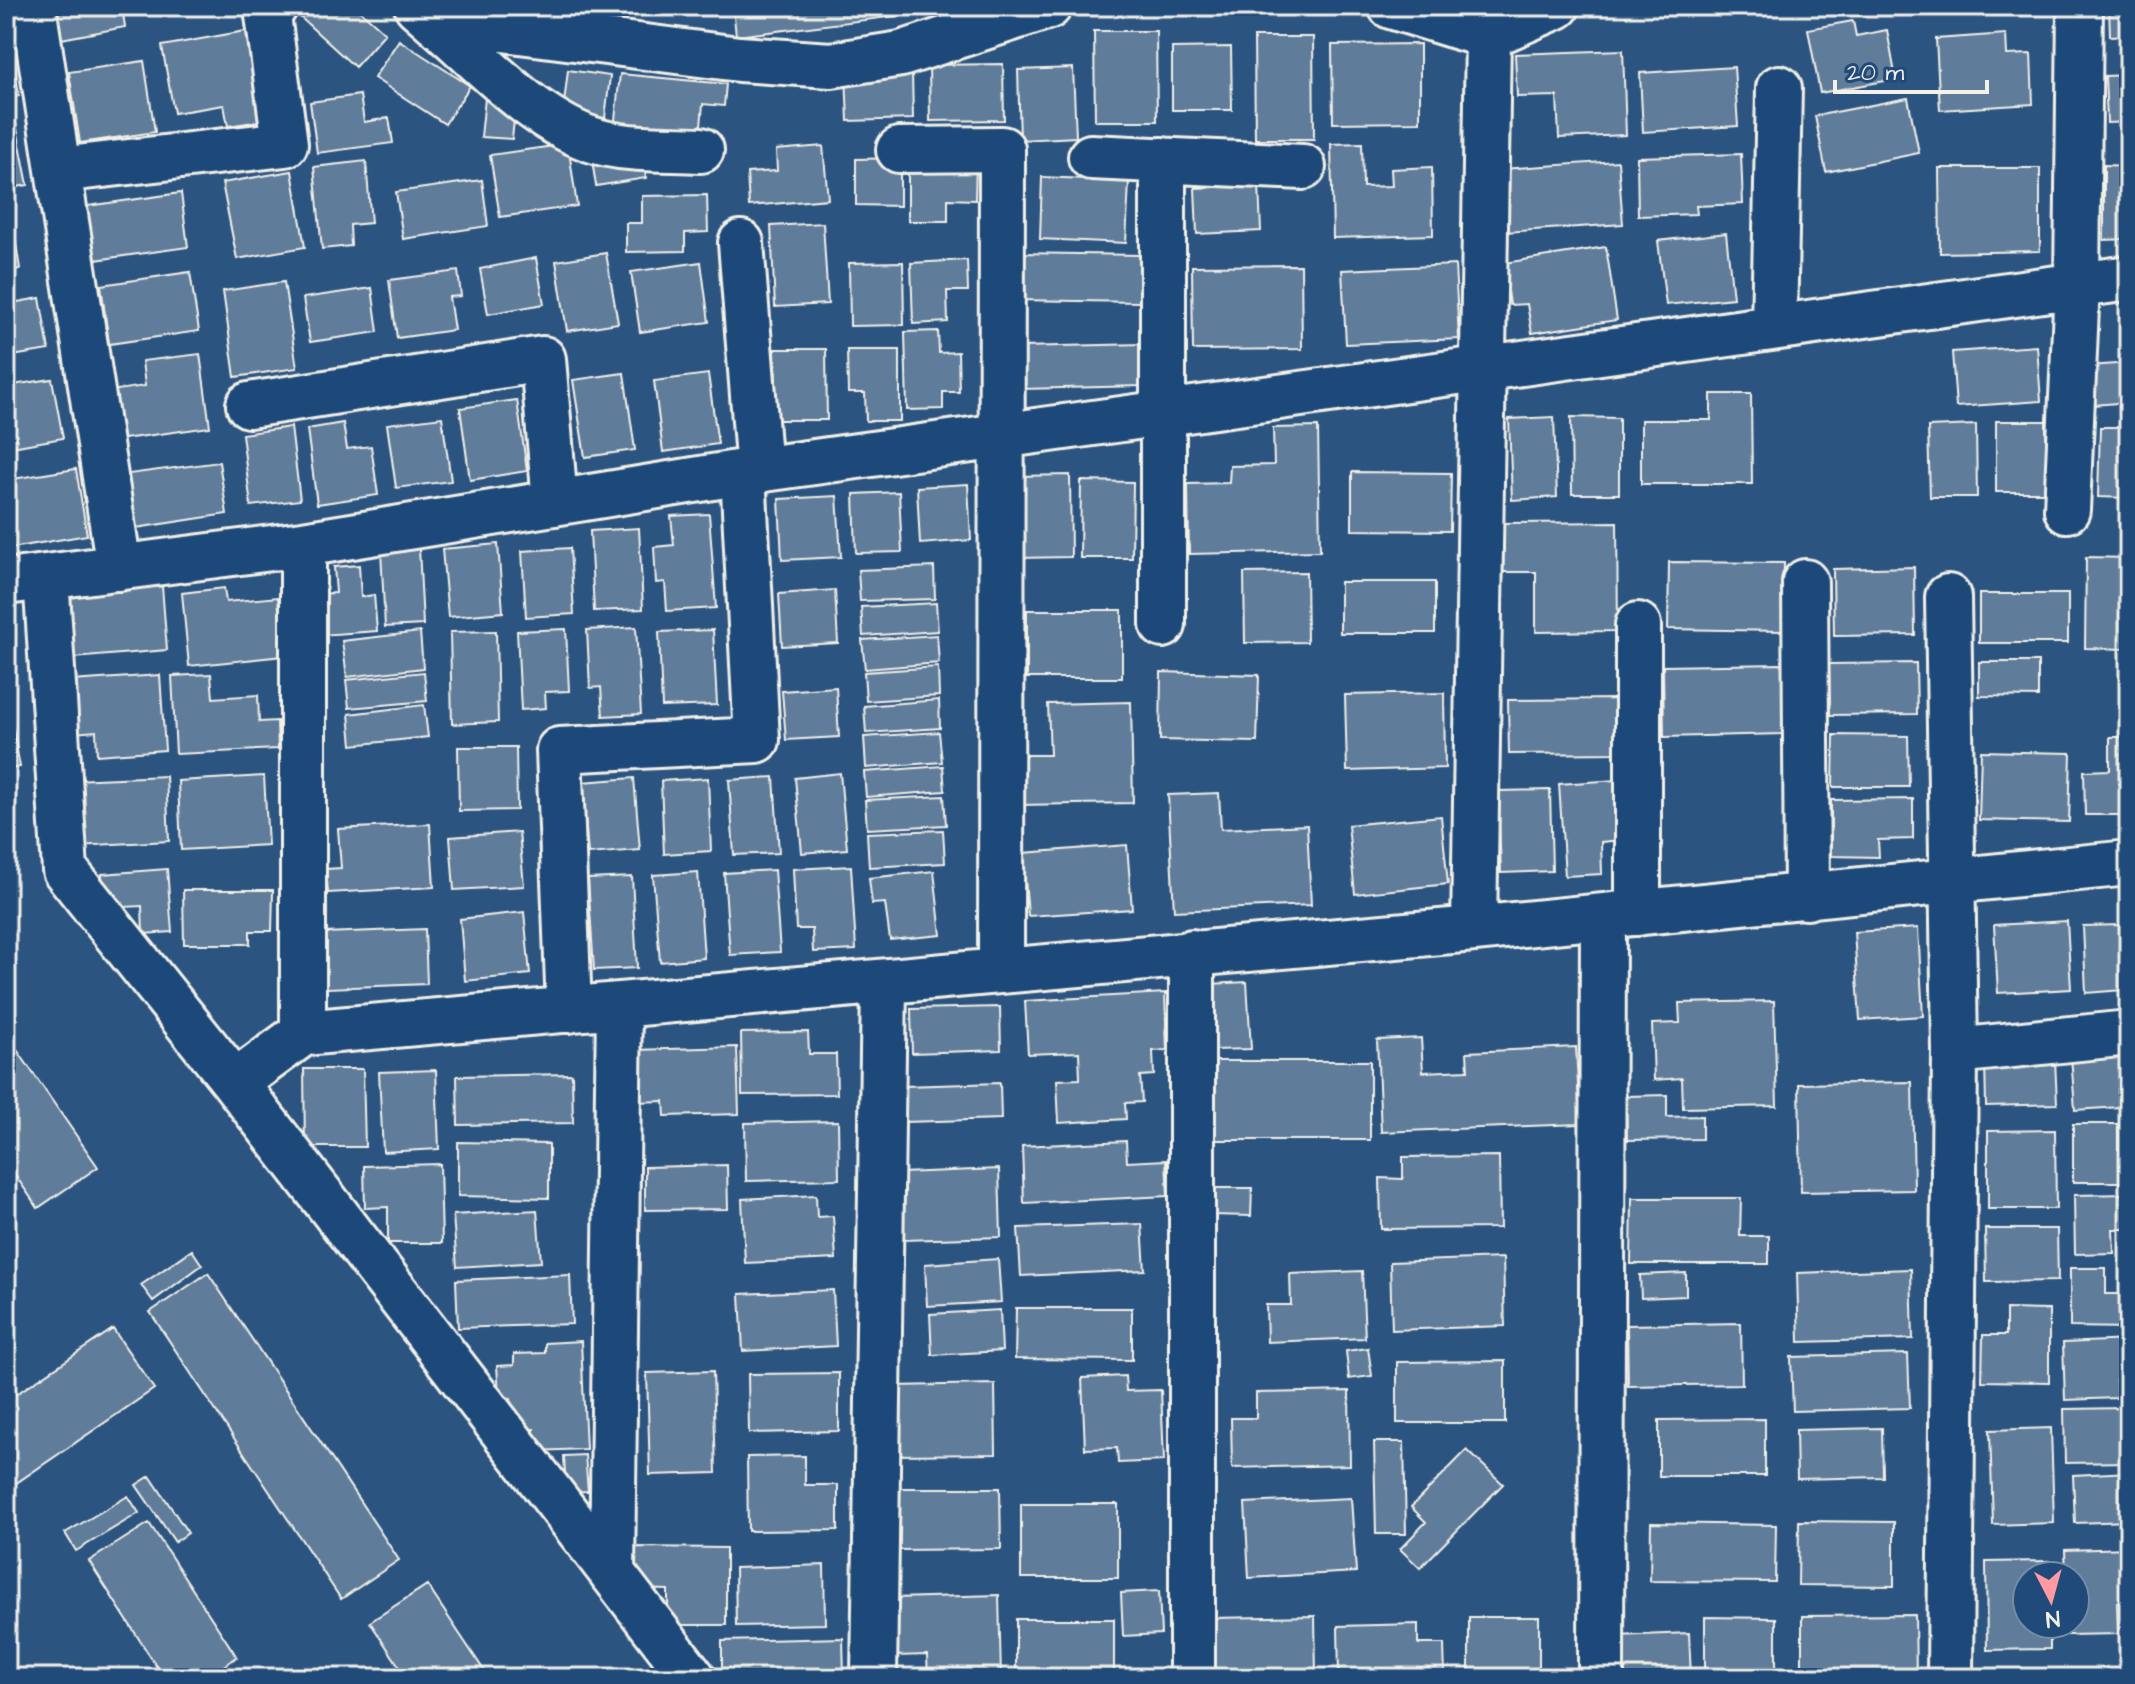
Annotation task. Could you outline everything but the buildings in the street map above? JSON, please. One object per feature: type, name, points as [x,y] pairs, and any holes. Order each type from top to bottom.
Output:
[{"type":"street","points":[[33,6],[119,568]]},
{"type":"street","points":[[59,170],[285,144],[268,15],[275,6]]},
{"type":"street","points":[[425,13],[739,59],[831,65],[901,54],[1049,6]]},
{"type":"street","points":[[1391,6],[1488,36],[1557,6]]},
{"type":"street","points":[[2067,510],[2077,284],[2080,6]]},
{"type":"street","points":[[425,13],[550,120],[592,139],[626,146],[701,150]]},
{"type":"street","points":[[1474,929],[1488,36]]},
{"type":"street","points":[[1774,327],[1779,88]]},
{"type":"street","points":[[899,150],[1002,149],[1001,971]]},
{"type":"street","points":[[1091,157],[1303,167]]},
{"type":"street","points":[[1163,160],[1166,413],[1163,625]]},
{"type":"street","points":[[569,1010],[559,750],[757,740],[751,471],[741,243]]},
{"type":"street","points":[[693,1678],[235,1083],[65,870],[26,580],[303,544],[751,471],[2129,278]]},
{"type":"street","points":[[249,405],[543,359],[555,503]]},
{"type":"street","points":[[303,544],[303,1033]]},
{"type":"street","points":[[1805,582],[1807,897]]},
{"type":"street","points":[[1948,597],[1955,1051],[1950,1678]]},
{"type":"street","points":[[1601,1678],[1620,915],[1638,625]]},
{"type":"street","points":[[235,1083],[303,1033],[1474,929],[2129,863]]},
{"type":"street","points":[[1192,952],[1192,1678]]},
{"type":"street","points":[[874,1678],[884,983]]},
{"type":"street","points":[[612,1573],[619,1006]]},
{"type":"street","points":[[1955,1051],[2129,1033]]}]
